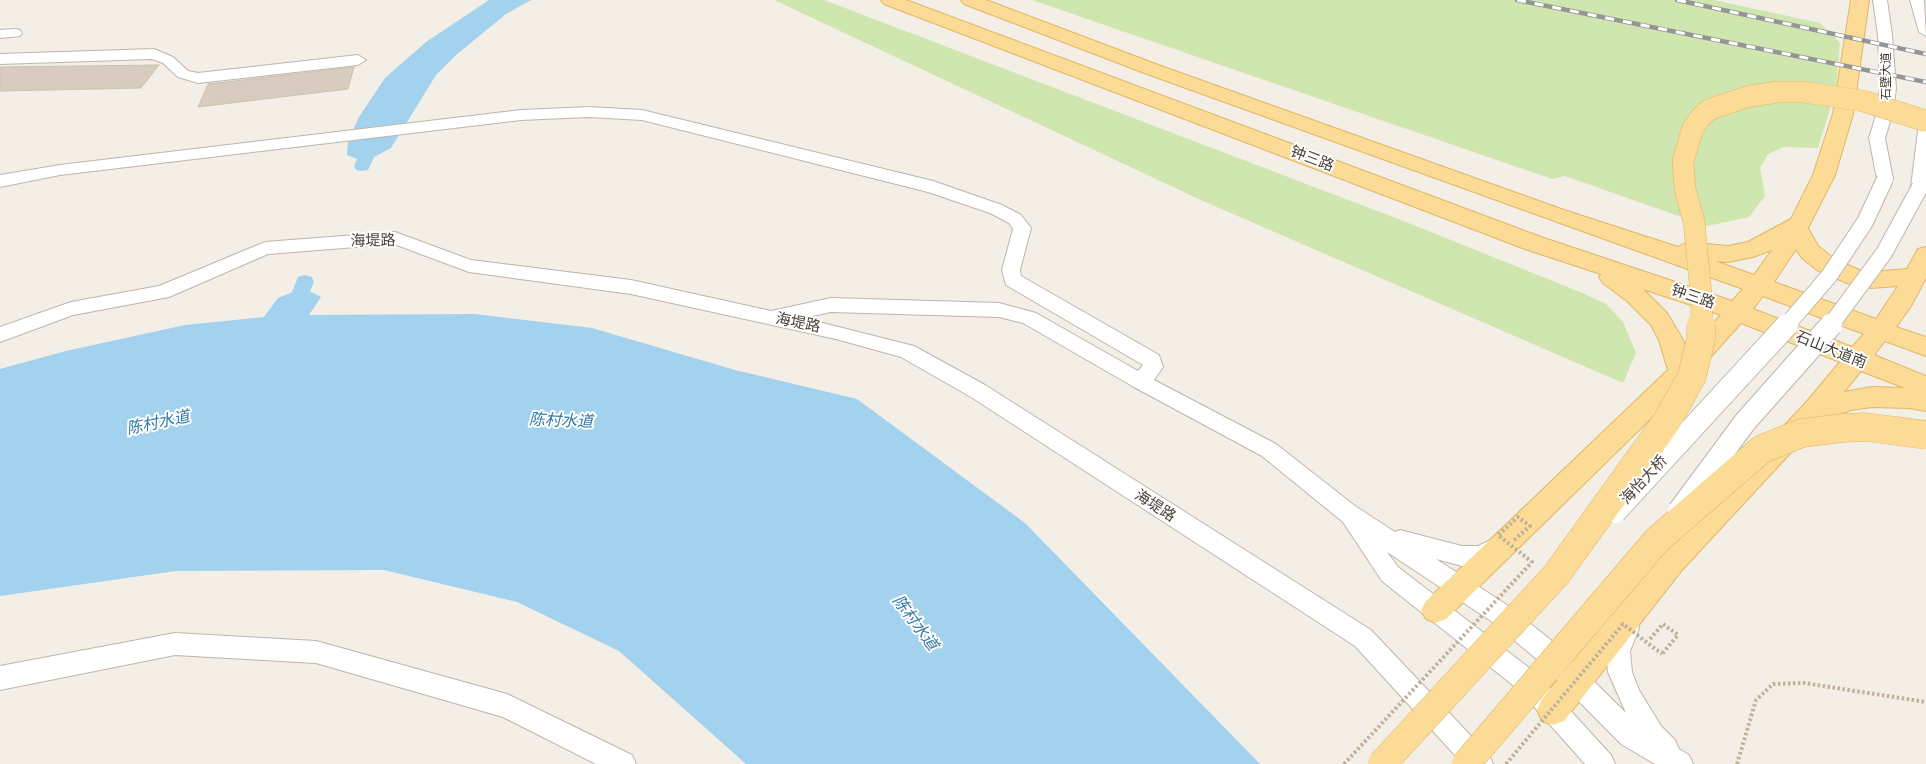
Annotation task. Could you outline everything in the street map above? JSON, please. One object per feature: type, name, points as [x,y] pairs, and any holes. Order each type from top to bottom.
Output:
[{"type":"main road","name":"钟三路","points":[[890,0],[1533,243],[1737,312]]},
{"type":"main road","name":"钟三路","points":[[970,0],[1154,70],[1556,215],[1638,241],[1758,286]]},
{"type":"main road","points":[[1436,610],[1681,373],[1737,312],[1758,286],[1799,225],[1824,175],[1844,114],[1860,0]]},
{"type":"main road","points":[[1556,575],[1667,421],[1692,376],[1701,339],[1702,304],[1696,232],[1685,189],[1684,161],[1693,128],[1700,118],[1710,109],[1750,96],[1778,92],[1804,92],[1863,100],[1926,121]]},
{"type":"main road","points":[[1533,243],[1559,246],[1576,244],[1581,237],[1573,227],[1556,215]]},
{"type":"main road","points":[[1638,241],[1702,252],[1728,254],[1767,243],[1799,225]]},
{"type":"main road","points":[[1799,225],[1802,242],[1810,252],[1825,264],[1855,277],[1871,280],[1923,273]]},
{"type":"main road","points":[[1533,243],[1611,278],[1635,295],[1659,318],[1671,340],[1681,373]]},
{"type":"main road","points":[[1553,710],[1672,561],[1811,414],[1880,331],[1923,273]]},
{"type":"main road","points":[[1758,286],[1926,348]]},
{"type":"main road","name":"石山大道南","points":[[1737,312],[1854,360],[1926,386]]},
{"type":"main road","points":[[1811,414],[1850,400],[1872,397],[1909,398],[1926,402]]},
{"type":"main road","points":[[1466,764],[1657,540],[1762,449],[1802,433],[1866,427],[1926,434]]},
{"type":"main road","name":"海怡大桥","points":[[1382,764],[1556,575]]},
{"type":"street","name":"石壁大道","points":[[1880,0],[1885,35],[1888,88],[1885,112],[1877,138],[1885,180]]},
{"type":"street","points":[[1917,0],[1926,32]]},
{"type":"street","points":[[0,59],[154,54],[168,60],[183,74],[194,78],[358,60]]},
{"type":"street","points":[[0,181],[60,170],[546,112],[613,112],[642,116],[924,185],[996,209],[1015,219],[1022,228],[1011,270],[1013,280],[1152,360],[1153,367],[1141,382]]},
{"type":"street","points":[[1657,540],[1745,422],[1831,325],[1884,253],[1920,187],[1926,131]]},
{"type":"street","name":"海怡大桥","points":[[1556,575],[1782,331],[1829,276],[1864,222],[1885,180]]},
{"type":"street","name":"海堤路","points":[[0,335],[71,310],[162,292],[265,248],[395,238],[469,266],[632,287],[836,332],[907,351],[978,391],[1363,638],[1480,764]]},
{"type":"street","points":[[769,317],[831,305],[999,310],[1029,318],[1141,382],[1269,450],[1347,513],[1499,613],[1548,653],[1630,735],[1681,764]]},
{"type":"street","points":[[1347,513],[1386,535],[1455,555],[1481,556],[1508,542]]},
{"type":"street","points":[[1347,513],[1390,574],[1477,640],[1528,682],[1602,764]]},
{"type":"street","points":[[1636,607],[1618,651],[1620,672],[1630,697],[1652,735],[1681,764]]},
{"type":"street","points":[[0,678],[175,644],[316,652],[507,706],[623,764]]},
{"type":"path","points":[[1344,764],[1532,562],[1498,535],[1518,517],[1530,526],[1508,542]]},
{"type":"path","points":[[1506,764],[1623,624],[1662,654],[1678,635],[1663,624],[1650,639]]},
{"type":"path","points":[[1737,764],[1756,700],[1773,684],[1804,683],[1926,702]]},
{"type":"green space","points":[[774,0],[824,0],[1406,222],[1580,292],[1606,304],[1623,322],[1636,353],[1623,383],[1203,201]]},
{"type":"green space","points":[[1032,0],[1714,0],[1820,23],[1840,43],[1836,89],[1818,148],[1784,147],[1768,154],[1760,168],[1765,196],[1749,217],[1707,226],[1565,176],[1552,179]]},
{"type":"water","points":[[489,0],[531,0],[506,14],[456,55],[436,75],[391,148],[365,162],[347,155],[348,141],[359,117],[385,78],[426,42]]},
{"type":"water","name":"陈村水道","points":[[303,288],[321,297],[309,315],[475,314],[592,328],[735,370],[857,399],[1025,523],[1260,764],[746,764],[619,651],[517,602],[384,570],[176,571],[0,596],[0,369],[66,351],[185,325],[264,317],[278,298]]},
{"type":"building","points":[[159,65],[141,88],[0,91],[0,67]]},
{"type":"building","points":[[354,67],[348,89],[198,107],[208,84]]},
{"type":"waterway","points":[[362,166],[375,136]]},
{"type":"waterway","points":[[292,313],[305,282]]},
{"type":"railway","points":[[1517,0],[1926,82]]},
{"type":"railway","points":[[1677,0],[1926,54]]}]
